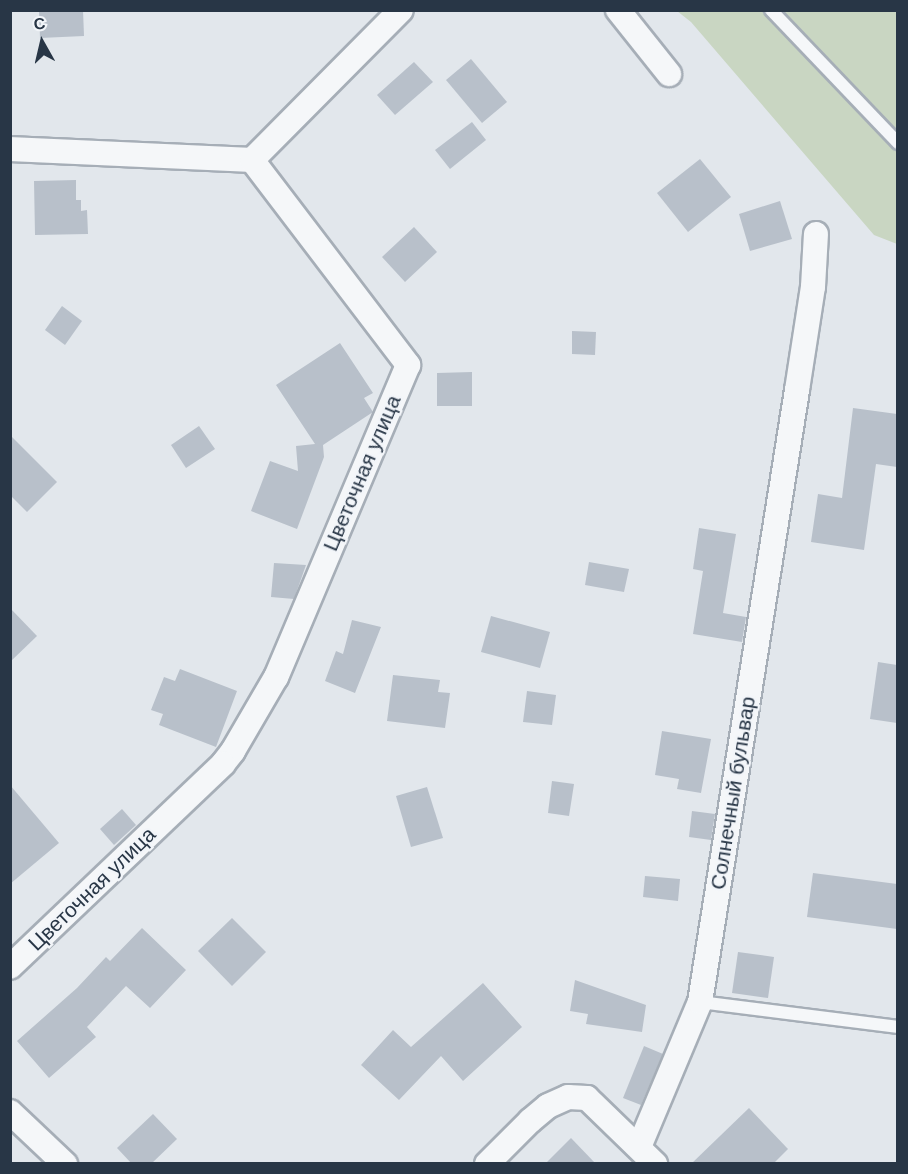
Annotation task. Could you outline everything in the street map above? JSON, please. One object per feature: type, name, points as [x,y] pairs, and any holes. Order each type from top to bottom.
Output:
[{"type":"street","points":[[10,148],[252,160],[401,10]]},
{"type":"street","points":[[618,10],[669,74]]},
{"type":"street","name":"Цветочная улица","points":[[10,967],[223,764],[233,751],[276,677],[408,365],[252,160]]},
{"type":"street","name":"Солнечный бульвар","points":[[487,1164],[548,1106],[568,1097],[587,1098],[647,1155],[700,1002],[813,287],[816,234]]},
{"type":"street","points":[[10,1112],[65,1164]]},
{"type":"lane","points":[[771,10],[897,143]]},
{"type":"lane","points":[[700,1002],[897,1027]]},
{"type":"green space","points":[[677,11],[897,11],[897,244],[874,235],[691,22]]},
{"type":"building","points":[[39,10],[83,10],[84,36],[40,38]]},
{"type":"building","points":[[471,59],[507,102],[482,123],[446,80]]},
{"type":"building","points":[[414,62],[433,82],[395,115],[377,95]]},
{"type":"building","points":[[472,122],[486,140],[450,169],[435,150]]},
{"type":"building","points":[[700,159],[731,197],[688,232],[657,193]]},
{"type":"building","points":[[76,180],[76,200],[81,200],[81,211],[87,210],[88,234],[35,235],[34,181]]},
{"type":"building","points":[[780,201],[792,239],[750,251],[739,214]]},
{"type":"building","points":[[414,227],[437,252],[405,282],[382,257]]},
{"type":"building","points":[[62,306],[82,321],[65,345],[45,330]]},
{"type":"building","points":[[572,331],[596,332],[595,355],[572,354]]},
{"type":"building","points":[[340,343],[373,393],[364,398],[373,412],[323,445],[324,457],[297,529],[251,511],[270,461],[298,471],[296,446],[315,444],[276,385]]},
{"type":"building","points":[[472,372],[472,406],[437,406],[437,373]]},
{"type":"building","points":[[853,408],[897,414],[897,467],[876,464],[864,550],[811,542],[818,494],[842,498]]},
{"type":"building","points":[[199,426],[215,449],[186,468],[171,445]]},
{"type":"building","points":[[10,435],[57,482],[27,512],[10,495]]},
{"type":"building","points":[[699,528],[736,534],[723,613],[746,617],[742,642],[693,634],[703,571],[693,569]]},
{"type":"building","points":[[589,562],[629,569],[624,592],[585,585]]},
{"type":"building","points":[[274,563],[306,565],[294,599],[271,597]]},
{"type":"building","points":[[10,608],[37,636],[10,662]]},
{"type":"building","points":[[491,616],[550,632],[540,668],[481,652]]},
{"type":"building","points":[[352,620],[381,627],[355,693],[325,681],[336,651],[343,654]]},
{"type":"building","points":[[878,662],[897,665],[897,723],[870,719]]},
{"type":"building","points":[[180,669],[237,691],[216,747],[159,725],[163,714],[151,710],[164,677],[175,681]]},
{"type":"building","points":[[393,675],[440,680],[438,692],[450,693],[445,728],[387,721]]},
{"type":"building","points":[[527,691],[556,695],[552,725],[523,722]]},
{"type":"building","points":[[662,731],[711,739],[701,793],[677,789],[679,779],[655,775]]},
{"type":"building","points":[[552,781],[574,784],[569,816],[548,813]]},
{"type":"building","points":[[10,785],[59,843],[10,884]]},
{"type":"building","points":[[427,787],[443,838],[411,847],[396,796]]},
{"type":"building","points":[[122,809],[136,825],[114,845],[100,829]]},
{"type":"building","points":[[692,811],[715,814],[711,840],[689,837]]},
{"type":"building","points":[[813,873],[897,884],[897,929],[807,917]]},
{"type":"building","points":[[645,876],[680,879],[678,901],[643,897]]},
{"type":"building","points":[[232,918],[266,952],[232,986],[198,951]]},
{"type":"building","points":[[142,928],[186,970],[150,1008],[126,986],[87,1027],[96,1037],[49,1078],[17,1041],[77,988],[106,957],[110,961]]},
{"type":"building","points":[[738,952],[774,957],[768,998],[732,993]]},
{"type":"building","points":[[575,980],[646,1005],[642,1032],[586,1024],[588,1014],[570,1011]]},
{"type":"building","points":[[483,983],[522,1027],[463,1081],[441,1056],[399,1100],[361,1065],[393,1030],[411,1047]]},
{"type":"building","points":[[644,1046],[663,1054],[641,1105],[623,1098]]},
{"type":"building","points":[[749,1108],[788,1149],[773,1164],[691,1164]]},
{"type":"building","points":[[153,1114],[177,1139],[151,1164],[132,1164],[117,1148]]},
{"type":"building","points":[[571,1138],[596,1164],[545,1164]]}]
